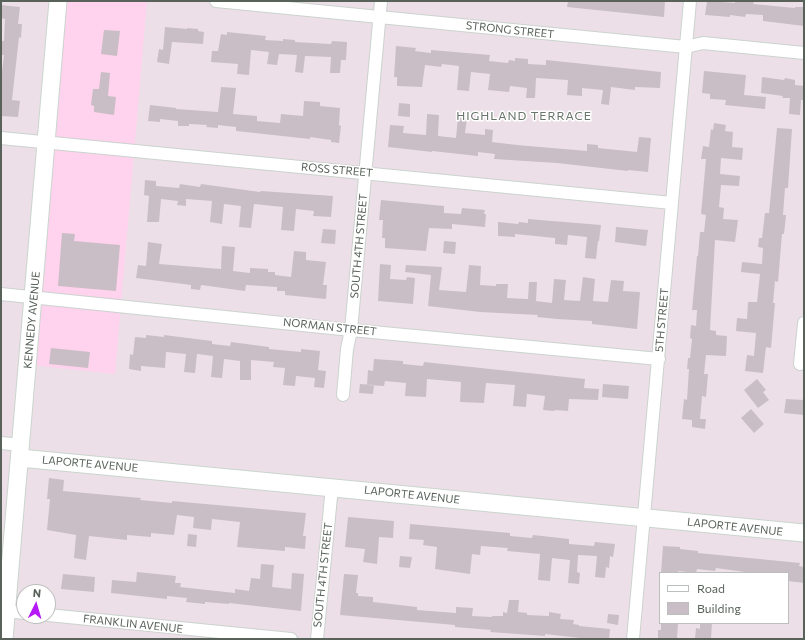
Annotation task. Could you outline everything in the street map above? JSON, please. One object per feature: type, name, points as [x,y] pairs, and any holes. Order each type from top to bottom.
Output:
[{"type":"street","name":"KENNEDY AVENUE","points":[[4,639],[58,1]]},
{"type":"street","name":"STRONG STREET","points":[[216,1],[686,47],[703,43],[804,53]]},
{"type":"street","name":"SOUTH 4TH STREET","points":[[343,395],[347,349],[352,330],[381,1]]},
{"type":"street","name":"5TH STREET","points":[[633,639],[690,1]]},
{"type":"street","name":"ROSS STREET","points":[[1,138],[672,203]]},
{"type":"street","name":"NORMAN STREET","points":[[1,294],[352,330],[659,359]]},
{"type":"street","points":[[800,364],[804,323]]},
{"type":"street","name":"LAPORTE AVENUE","points":[[1,443],[21,451],[332,487],[804,533]]},
{"type":"street","name":"SOUTH 4TH STREET","points":[[317,639],[332,487]]},
{"type":"street","points":[[7,611],[16,612]]},
{"type":"street","name":"FRANKLIN AVENUE","points":[[56,616],[290,639]]},
{"type":"shaded area","points":[[61,1],[147,1],[115,374],[30,365]]},
{"type":"building","points":[[568,1],[665,1],[664,17],[567,7]]},
{"type":"building","points":[[707,1],[735,3],[735,1],[745,1],[754,2],[753,4],[795,8],[804,7],[804,26],[763,21],[763,15],[746,14],[745,17],[730,15],[730,17],[705,15]]},
{"type":"building","points":[[1,5],[20,7],[18,24],[22,24],[21,38],[19,37],[12,100],[20,101],[18,117],[1,116],[1,80],[4,55],[1,55],[1,41],[4,41],[5,19],[1,18]]},
{"type":"building","points":[[165,27],[198,29],[198,31],[204,32],[203,44],[172,42],[169,64],[157,62],[159,49],[163,50]]},
{"type":"building","points":[[104,30],[120,31],[117,56],[101,54]]},
{"type":"building","points":[[227,32],[266,36],[265,40],[283,41],[283,39],[295,40],[295,42],[331,44],[332,41],[347,42],[346,60],[341,60],[340,73],[330,73],[331,57],[305,56],[303,73],[295,72],[297,55],[279,54],[277,65],[267,64],[269,52],[251,50],[249,75],[237,74],[238,64],[211,62],[212,51],[218,51],[221,34],[227,35]]},
{"type":"building","points":[[396,46],[416,48],[415,51],[431,53],[431,50],[490,55],[489,61],[508,63],[509,60],[515,61],[515,58],[528,59],[528,64],[546,65],[546,60],[661,72],[660,88],[635,87],[635,90],[611,87],[609,105],[601,104],[603,90],[582,88],[582,96],[567,95],[568,80],[536,78],[535,98],[526,98],[527,88],[510,86],[509,92],[488,90],[490,74],[471,72],[469,91],[457,90],[459,66],[442,64],[441,67],[425,65],[422,87],[397,86],[397,77],[394,77]]},
{"type":"building","points":[[704,71],[746,75],[744,95],[766,97],[765,109],[725,105],[726,100],[710,99],[710,94],[702,93]]},
{"type":"building","points":[[101,72],[110,73],[108,96],[116,97],[114,115],[94,112],[94,106],[91,105],[93,89],[99,89]]},
{"type":"building","points":[[762,77],[795,80],[795,85],[804,86],[804,100],[801,100],[800,115],[789,114],[790,98],[782,98],[783,96],[761,93]]},
{"type":"building","points":[[221,87],[236,88],[233,114],[257,116],[257,121],[280,123],[281,114],[303,116],[304,101],[320,102],[320,106],[340,108],[339,125],[341,126],[339,143],[331,142],[331,140],[310,137],[310,139],[236,131],[236,127],[218,125],[218,128],[206,127],[207,125],[189,124],[189,126],[178,126],[178,121],[160,119],[160,122],[148,121],[150,105],[176,109],[218,112]]},
{"type":"building","points":[[399,103],[410,104],[410,117],[398,116]]},
{"type":"building","points":[[427,114],[439,115],[438,136],[456,138],[458,117],[467,118],[465,133],[485,135],[485,129],[493,130],[492,142],[517,145],[587,151],[587,144],[598,145],[598,148],[637,152],[639,137],[651,138],[648,172],[557,163],[494,159],[495,154],[478,152],[478,156],[388,147],[390,125],[404,126],[403,133],[426,135]]},
{"type":"building","points":[[714,123],[726,125],[725,131],[733,132],[732,147],[743,148],[742,160],[721,158],[720,174],[740,176],[739,186],[721,185],[719,207],[724,208],[723,219],[738,220],[735,242],[715,240],[710,330],[716,331],[716,335],[727,336],[726,356],[706,355],[704,374],[708,374],[706,397],[702,396],[700,419],[706,419],[705,429],[692,427],[692,420],[682,419],[684,399],[687,400],[689,369],[687,369],[692,339],[690,338],[691,325],[696,326],[697,310],[692,310],[697,256],[700,232],[704,232],[706,215],[701,214],[706,159],[701,159],[703,146],[709,147],[711,129],[713,130]]},
{"type":"building","points":[[777,128],[792,129],[788,188],[785,188],[783,215],[786,215],[784,234],[782,234],[778,282],[775,281],[773,303],[775,303],[771,348],[766,347],[763,373],[745,371],[747,355],[754,356],[756,333],[736,331],[737,318],[747,319],[748,302],[757,302],[760,274],[741,272],[742,262],[762,264],[763,248],[758,247],[759,238],[762,238],[765,213],[769,213]]},
{"type":"building","points":[[145,180],[156,181],[156,186],[179,188],[180,184],[200,187],[201,184],[260,192],[333,196],[331,217],[313,216],[314,211],[296,209],[294,231],[281,230],[283,207],[254,204],[251,228],[239,227],[241,206],[224,204],[222,224],[210,222],[212,201],[186,199],[186,206],[177,205],[178,201],[161,199],[159,222],[147,222],[149,196],[144,195]]},
{"type":"building","points":[[381,200],[444,206],[444,213],[461,214],[462,208],[485,210],[485,227],[452,224],[452,229],[429,228],[426,251],[385,248],[385,238],[382,238],[383,220],[379,220]]},
{"type":"building","points":[[528,219],[601,225],[596,259],[585,258],[587,237],[568,235],[567,245],[555,244],[555,238],[515,234],[515,237],[498,236],[498,222],[518,224],[519,222],[528,223]]},
{"type":"building","points":[[616,227],[648,230],[646,246],[615,242]]},
{"type":"building","points":[[323,229],[336,230],[335,244],[321,243]]},
{"type":"building","points":[[62,233],[75,234],[74,241],[120,245],[116,291],[58,286]]},
{"type":"building","points":[[444,241],[456,242],[455,254],[443,253]]},
{"type":"building","points":[[148,242],[162,244],[159,264],[221,269],[222,246],[235,247],[233,271],[250,273],[250,268],[268,269],[268,272],[275,272],[275,275],[291,277],[294,251],[306,252],[306,260],[326,262],[323,285],[327,285],[326,299],[285,295],[285,291],[277,291],[277,287],[246,285],[245,291],[201,285],[200,290],[191,289],[191,285],[136,278],[138,265],[146,266]]},
{"type":"building","points":[[380,264],[391,265],[390,279],[406,280],[407,277],[415,278],[413,304],[378,301]]},
{"type":"building","points":[[406,265],[442,267],[439,290],[466,292],[469,265],[481,266],[480,285],[496,286],[496,284],[508,284],[507,298],[528,299],[529,282],[537,282],[536,301],[552,303],[554,279],[566,280],[564,300],[580,301],[583,277],[595,279],[593,301],[608,302],[611,280],[624,281],[623,291],[640,292],[637,329],[592,324],[592,321],[537,317],[538,315],[480,312],[428,306],[431,275],[405,272]]},
{"type":"building","points":[[146,335],[164,337],[164,335],[212,341],[212,344],[230,346],[231,342],[269,347],[269,349],[301,352],[301,349],[320,351],[318,370],[326,371],[324,388],[314,387],[315,378],[296,376],[295,386],[283,385],[285,368],[273,367],[274,362],[251,360],[251,380],[240,380],[240,361],[224,359],[222,378],[211,377],[213,356],[197,354],[195,373],[184,372],[186,354],[166,352],[165,368],[141,366],[141,371],[129,369],[130,354],[133,355],[135,337],[146,338]]},
{"type":"building","points":[[51,348],[90,352],[88,368],[49,364]]},
{"type":"building","points":[[374,359],[403,361],[403,364],[423,366],[424,362],[585,379],[584,388],[599,389],[598,400],[569,399],[568,411],[554,411],[543,410],[545,396],[527,394],[526,407],[513,406],[515,385],[486,383],[484,403],[460,402],[461,382],[427,379],[426,397],[405,396],[406,383],[385,381],[384,386],[367,385],[368,370],[373,371]]},
{"type":"building","points":[[757,379],[766,390],[763,392],[769,400],[758,408],[744,390]]},
{"type":"building","points":[[360,384],[374,385],[373,394],[359,393]]},
{"type":"building","points":[[603,384],[629,386],[628,399],[602,397]]},
{"type":"building","points":[[786,399],[804,400],[804,415],[784,413]]},
{"type":"building","points":[[751,409],[764,424],[754,433],[741,418]]},
{"type":"building","points":[[49,478],[64,480],[63,491],[141,498],[140,500],[172,503],[172,501],[306,513],[303,536],[306,536],[305,549],[285,547],[285,551],[237,547],[240,522],[212,519],[211,530],[193,528],[194,517],[177,515],[174,535],[151,533],[151,537],[127,535],[127,540],[89,536],[86,560],[74,558],[76,535],[47,530],[50,499],[47,499]]},
{"type":"building","points":[[348,517],[394,521],[393,538],[379,537],[377,564],[363,562],[365,549],[345,547]]},
{"type":"building","points":[[410,524],[510,533],[510,536],[532,538],[533,535],[569,539],[569,544],[594,546],[595,542],[615,544],[613,557],[610,556],[609,568],[606,567],[605,578],[595,577],[597,556],[578,555],[577,572],[580,573],[579,584],[568,583],[570,560],[552,558],[550,581],[538,580],[540,554],[507,551],[508,548],[481,546],[480,555],[472,554],[470,574],[435,569],[437,547],[423,545],[424,540],[409,539]]},
{"type":"building","points":[[188,534],[197,535],[196,547],[187,546]]},
{"type":"building","points":[[663,546],[680,547],[680,549],[698,551],[698,553],[800,563],[799,566],[804,567],[804,583],[789,581],[789,572],[745,572],[716,568],[715,571],[697,569],[696,572],[661,572]]},
{"type":"building","points":[[400,556],[412,557],[410,568],[399,567]]},
{"type":"building","points":[[261,564],[274,565],[272,587],[291,589],[292,573],[304,574],[301,611],[229,603],[205,602],[205,604],[186,602],[187,598],[167,596],[167,599],[111,593],[112,580],[136,582],[137,572],[176,576],[175,583],[181,583],[180,587],[235,593],[235,589],[249,591],[251,578],[260,579]]},
{"type":"building","points":[[63,574],[95,577],[94,592],[61,589]]},
{"type":"building","points":[[344,574],[358,575],[356,593],[358,593],[358,596],[373,597],[373,602],[417,607],[417,610],[456,613],[456,607],[473,608],[472,616],[492,617],[503,616],[503,612],[507,613],[509,600],[519,600],[518,612],[527,613],[527,615],[549,616],[549,612],[561,614],[560,619],[574,620],[573,624],[579,626],[610,629],[609,639],[589,639],[545,634],[545,636],[490,632],[491,630],[455,627],[455,625],[340,615]]},
{"type":"building","points":[[608,614],[619,615],[618,625],[607,623]]},
{"type":"building","points":[[661,624],[678,624],[677,639],[658,639],[658,630],[661,630]]},
{"type":"building","points":[[700,624],[712,624],[711,639],[695,639],[696,628],[700,629]]},
{"type":"district","name":"HIGHLAND TERRACE","points":[[524,116]]}]
